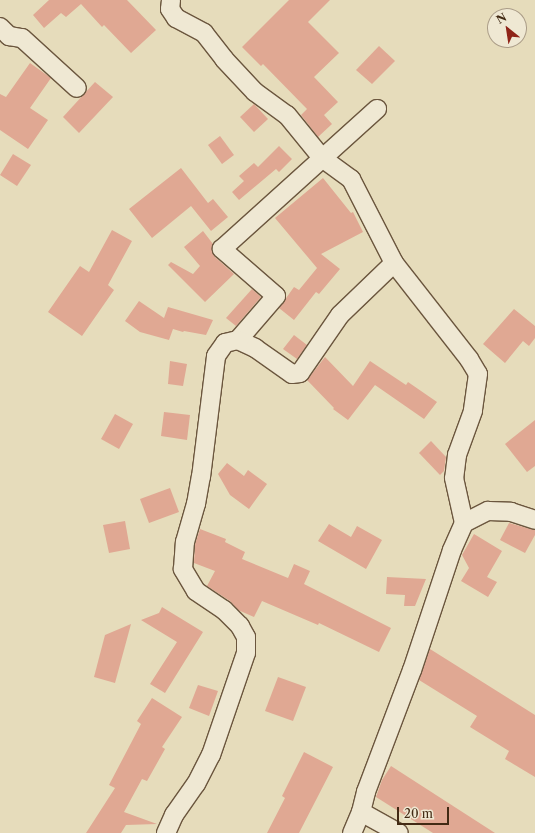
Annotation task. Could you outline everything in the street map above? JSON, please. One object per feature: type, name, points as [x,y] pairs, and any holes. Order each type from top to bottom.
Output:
[{"type":"street","points":[[170,0],[170,9],[176,18],[204,33],[224,59],[256,92],[287,115],[322,158],[351,179],[394,263],[469,359],[478,374],[473,411],[457,455],[454,478],[464,523],[452,550],[412,670],[366,792],[362,812],[352,833]]},
{"type":"street","points":[[0,27],[9,36],[22,38],[77,88]]},
{"type":"street","points":[[166,833],[174,815],[196,784],[211,755],[246,653],[246,637],[240,626],[224,610],[196,592],[183,569],[184,542],[196,504],[201,477],[216,356],[225,343],[238,340],[276,296],[222,249],[377,109]]},
{"type":"street","points":[[238,340],[255,348],[292,374],[300,373],[340,315],[394,263]]},
{"type":"street","points":[[464,523],[488,511],[511,512],[535,520]]},
{"type":"street","points":[[362,812],[399,833]]},
{"type":"building","points":[[49,0],[127,0],[156,30],[131,53],[104,25],[102,27],[81,4],[66,17],[61,13],[44,28],[33,15]]},
{"type":"building","points":[[289,0],[330,0],[308,22],[339,53],[314,77],[338,102],[324,115],[332,124],[318,137],[301,115],[307,109],[263,64],[261,66],[242,47]]},
{"type":"building","points":[[379,46],[395,61],[372,84],[356,70]]},
{"type":"building","points":[[30,63],[51,78],[30,108],[48,120],[28,149],[0,130],[0,94],[6,97]]},
{"type":"building","points":[[95,82],[113,97],[79,133],[63,117]]},
{"type":"building","points":[[254,104],[268,119],[254,132],[240,117]]},
{"type":"building","points":[[220,136],[234,155],[222,164],[208,145]]},
{"type":"building","points":[[279,146],[292,159],[279,172],[276,169],[239,200],[232,192],[244,181],[239,176],[254,163],[258,167]]},
{"type":"building","points":[[13,154],[31,165],[17,186],[0,175]]},
{"type":"building","points":[[181,168],[208,203],[213,199],[228,217],[211,231],[191,206],[152,238],[129,209]]},
{"type":"building","points":[[323,178],[351,213],[353,212],[363,232],[321,254],[340,269],[319,294],[316,292],[294,320],[279,308],[294,287],[299,290],[317,268],[275,218]]},
{"type":"building","points":[[112,230],[132,241],[108,285],[114,290],[82,336],[48,312],[80,266],[89,272]]},
{"type":"building","points":[[203,231],[213,244],[212,252],[215,257],[234,274],[205,302],[168,265],[171,262],[193,274],[200,266],[184,247]]},
{"type":"building","points":[[252,289],[261,297],[236,326],[226,318]]},
{"type":"building","points":[[139,301],[164,318],[168,307],[213,320],[206,335],[173,329],[169,340],[140,332],[125,321]]},
{"type":"building","points":[[514,309],[535,326],[535,338],[529,346],[523,341],[505,363],[483,344]]},
{"type":"building","points":[[294,335],[307,345],[297,359],[283,349]]},
{"type":"building","points":[[325,357],[353,386],[370,361],[406,385],[408,382],[437,402],[424,419],[375,385],[348,420],[333,409],[334,408],[307,380]]},
{"type":"building","points":[[170,361],[187,364],[183,386],[168,384]]},
{"type":"building","points":[[164,412],[190,415],[187,440],[161,436]]},
{"type":"building","points":[[115,414],[133,424],[119,449],[101,439]]},
{"type":"building","points":[[535,420],[535,466],[527,472],[505,444]]},
{"type":"building","points":[[431,441],[446,457],[444,471],[440,475],[419,453]]},
{"type":"building","points":[[227,463],[244,476],[248,470],[267,484],[249,509],[230,495],[218,474]]},
{"type":"building","points":[[170,488],[179,512],[149,523],[140,499]]},
{"type":"building","points":[[125,521],[130,549],[109,553],[103,525]]},
{"type":"building","points":[[509,523],[535,530],[535,535],[525,553],[500,540]]},
{"type":"building","points":[[329,524],[351,537],[357,526],[382,540],[366,569],[318,541]]},
{"type":"building","points":[[200,529],[226,539],[225,542],[245,552],[242,559],[288,578],[294,564],[310,571],[304,584],[391,628],[379,652],[319,623],[318,625],[262,601],[254,617],[238,610],[230,601],[207,586],[215,571],[194,563],[195,544]]},
{"type":"building","points":[[474,534],[502,551],[487,577],[497,582],[488,597],[461,581],[469,568],[462,555]]},
{"type":"building","points":[[387,577],[426,579],[415,606],[404,606],[405,595],[386,594]]},
{"type":"building","points":[[162,607],[203,632],[165,693],[150,684],[177,642],[141,620],[159,613]]},
{"type":"building","points":[[131,624],[115,683],[94,677],[105,635]]},
{"type":"building","points":[[430,649],[535,715],[535,777],[505,759],[509,751],[470,727],[477,716],[419,680]]},
{"type":"building","points":[[278,677],[306,687],[293,721],[265,711]]},
{"type":"building","points":[[198,685],[218,691],[209,716],[189,708]]},
{"type":"building","points":[[152,698],[182,717],[162,747],[165,749],[147,781],[142,779],[124,812],[157,824],[126,825],[121,833],[86,833],[115,788],[109,785],[141,724],[137,721]]},
{"type":"building","points":[[304,752],[333,767],[299,833],[267,833],[285,798],[282,796]]},
{"type":"building","points":[[391,766],[495,833],[433,833],[376,797],[382,780]]}]
